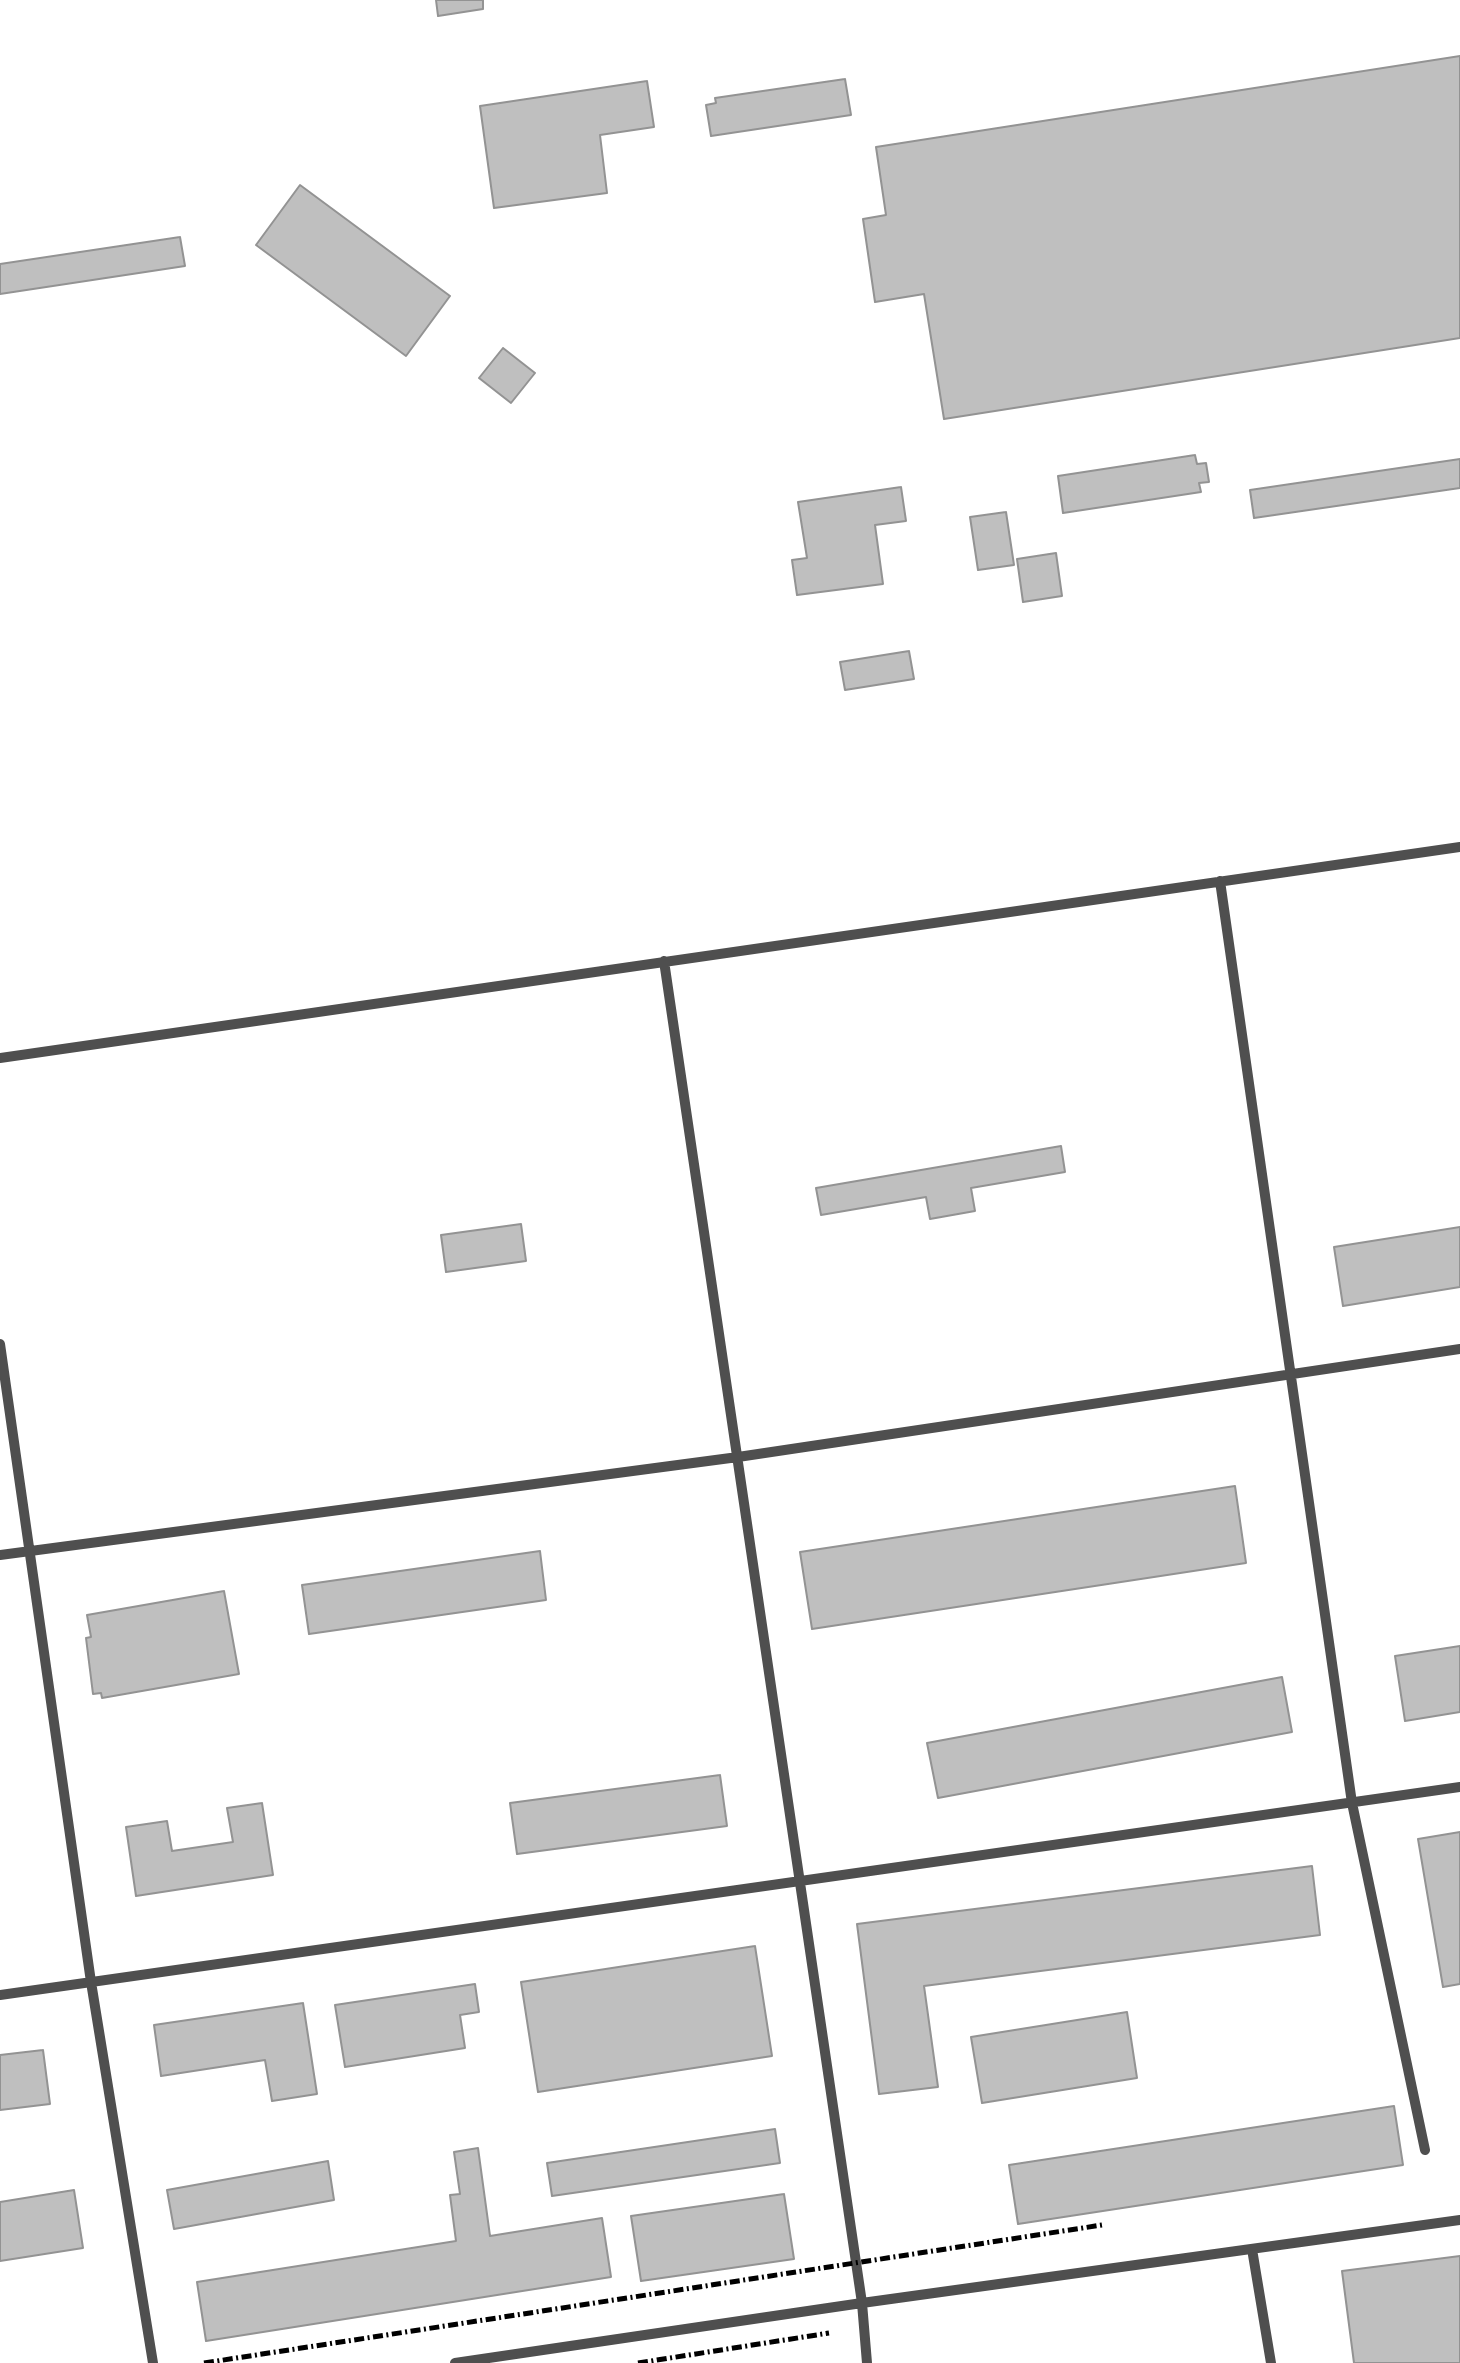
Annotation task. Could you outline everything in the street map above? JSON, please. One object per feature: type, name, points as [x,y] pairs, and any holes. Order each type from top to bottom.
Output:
[{"type":"lane","points":[[0,1058],[1460,847]]},
{"type":"lane","points":[[1220,881],[1352,1803],[1425,2150]]},
{"type":"lane","points":[[664,961],[862,2302],[867,2363]]},
{"type":"lane","points":[[0,1344],[91,1982],[153,2363]]},
{"type":"lane","points":[[0,1555],[738,1457],[1460,1349]]},
{"type":"lane","points":[[0,1995],[1460,1787]]},
{"type":"lane","points":[[454,2363],[862,2302],[1460,2220]]},
{"type":"lane","points":[[1252,2249],[1271,2363]]},
{"type":"building","points":[[436,0],[483,0],[483,9],[438,16]]},
{"type":"building","points":[[1460,56],[1460,338],[944,419],[924,294],[875,302],[863,219],[886,215],[876,147]]},
{"type":"building","points":[[845,79],[851,115],[711,136],[706,105],[716,103],[715,98]]},
{"type":"building","points":[[647,81],[654,127],[600,135],[607,193],[494,208],[480,106]]},
{"type":"building","points":[[300,185],[450,296],[406,356],[256,245]]},
{"type":"building","points":[[180,237],[185,266],[0,294],[0,264]]},
{"type":"building","points":[[503,348],[535,373],[511,403],[479,378]]},
{"type":"building","points":[[1195,455],[1197,464],[1206,463],[1209,482],[1199,483],[1201,492],[1063,513],[1058,476]]},
{"type":"building","points":[[1460,459],[1460,488],[1254,518],[1250,490]]},
{"type":"building","points":[[901,487],[906,521],[875,525],[883,584],[797,595],[792,560],[807,558],[798,502]]},
{"type":"building","points":[[1006,512],[1014,565],[978,570],[970,517]]},
{"type":"building","points":[[1056,553],[1062,596],[1023,602],[1017,559]]},
{"type":"building","points":[[909,651],[914,679],[845,690],[840,662]]},
{"type":"building","points":[[1061,1146],[1065,1172],[971,1188],[975,1211],[930,1219],[926,1197],[821,1215],[816,1188]]},
{"type":"building","points":[[521,1224],[526,1261],[446,1272],[441,1235]]},
{"type":"building","points":[[1460,1227],[1460,1287],[1343,1306],[1334,1247]]},
{"type":"building","points":[[1235,1486],[1246,1563],[812,1629],[800,1552]]},
{"type":"building","points":[[540,1551],[546,1600],[309,1634],[302,1585]]},
{"type":"building","points":[[224,1591],[239,1674],[102,1698],[101,1693],[93,1694],[86,1638],[91,1637],[87,1615]]},
{"type":"building","points":[[1460,1646],[1460,1712],[1405,1721],[1395,1656]]},
{"type":"building","points":[[1282,1677],[1292,1732],[938,1798],[927,1743]]},
{"type":"building","points":[[720,1775],[727,1826],[517,1854],[510,1803]]},
{"type":"building","points":[[262,1803],[273,1875],[136,1896],[126,1827],[167,1821],[172,1851],[233,1842],[227,1808]]},
{"type":"building","points":[[1460,1832],[1460,1984],[1443,1987],[1418,1839]]},
{"type":"building","points":[[1312,1866],[1320,1935],[924,1986],[938,2087],[879,2094],[857,1924]]},
{"type":"building","points":[[755,1946],[772,2056],[538,2092],[521,1982]]},
{"type":"building","points":[[475,1984],[479,2012],[460,2015],[465,2048],[345,2067],[335,2005]]},
{"type":"building","points":[[303,2003],[317,2094],[272,2101],[265,2060],[161,2076],[154,2025]]},
{"type":"building","points":[[1127,2012],[1137,2078],[982,2103],[971,2037]]},
{"type":"building","points":[[43,2050],[50,2104],[0,2110],[0,2055]]},
{"type":"building","points":[[1394,2106],[1403,2165],[1018,2224],[1009,2165]]},
{"type":"building","points":[[775,2129],[780,2163],[552,2196],[547,2163]]},
{"type":"building","points":[[478,2148],[490,2236],[602,2218],[611,2277],[206,2341],[197,2282],[456,2241],[450,2195],[460,2194],[454,2152]]},
{"type":"building","points":[[328,2161],[334,2200],[174,2229],[167,2190]]},
{"type":"building","points":[[74,2190],[83,2248],[0,2261],[0,2202]]},
{"type":"building","points":[[784,2194],[794,2259],[641,2281],[631,2216]]},
{"type":"building","points":[[1460,2256],[1460,2363],[1354,2363],[1342,2271]]},
{"type":"railway","points":[[204,2363],[1102,2225]]},
{"type":"railway","points":[[638,2363],[829,2333]]}]
